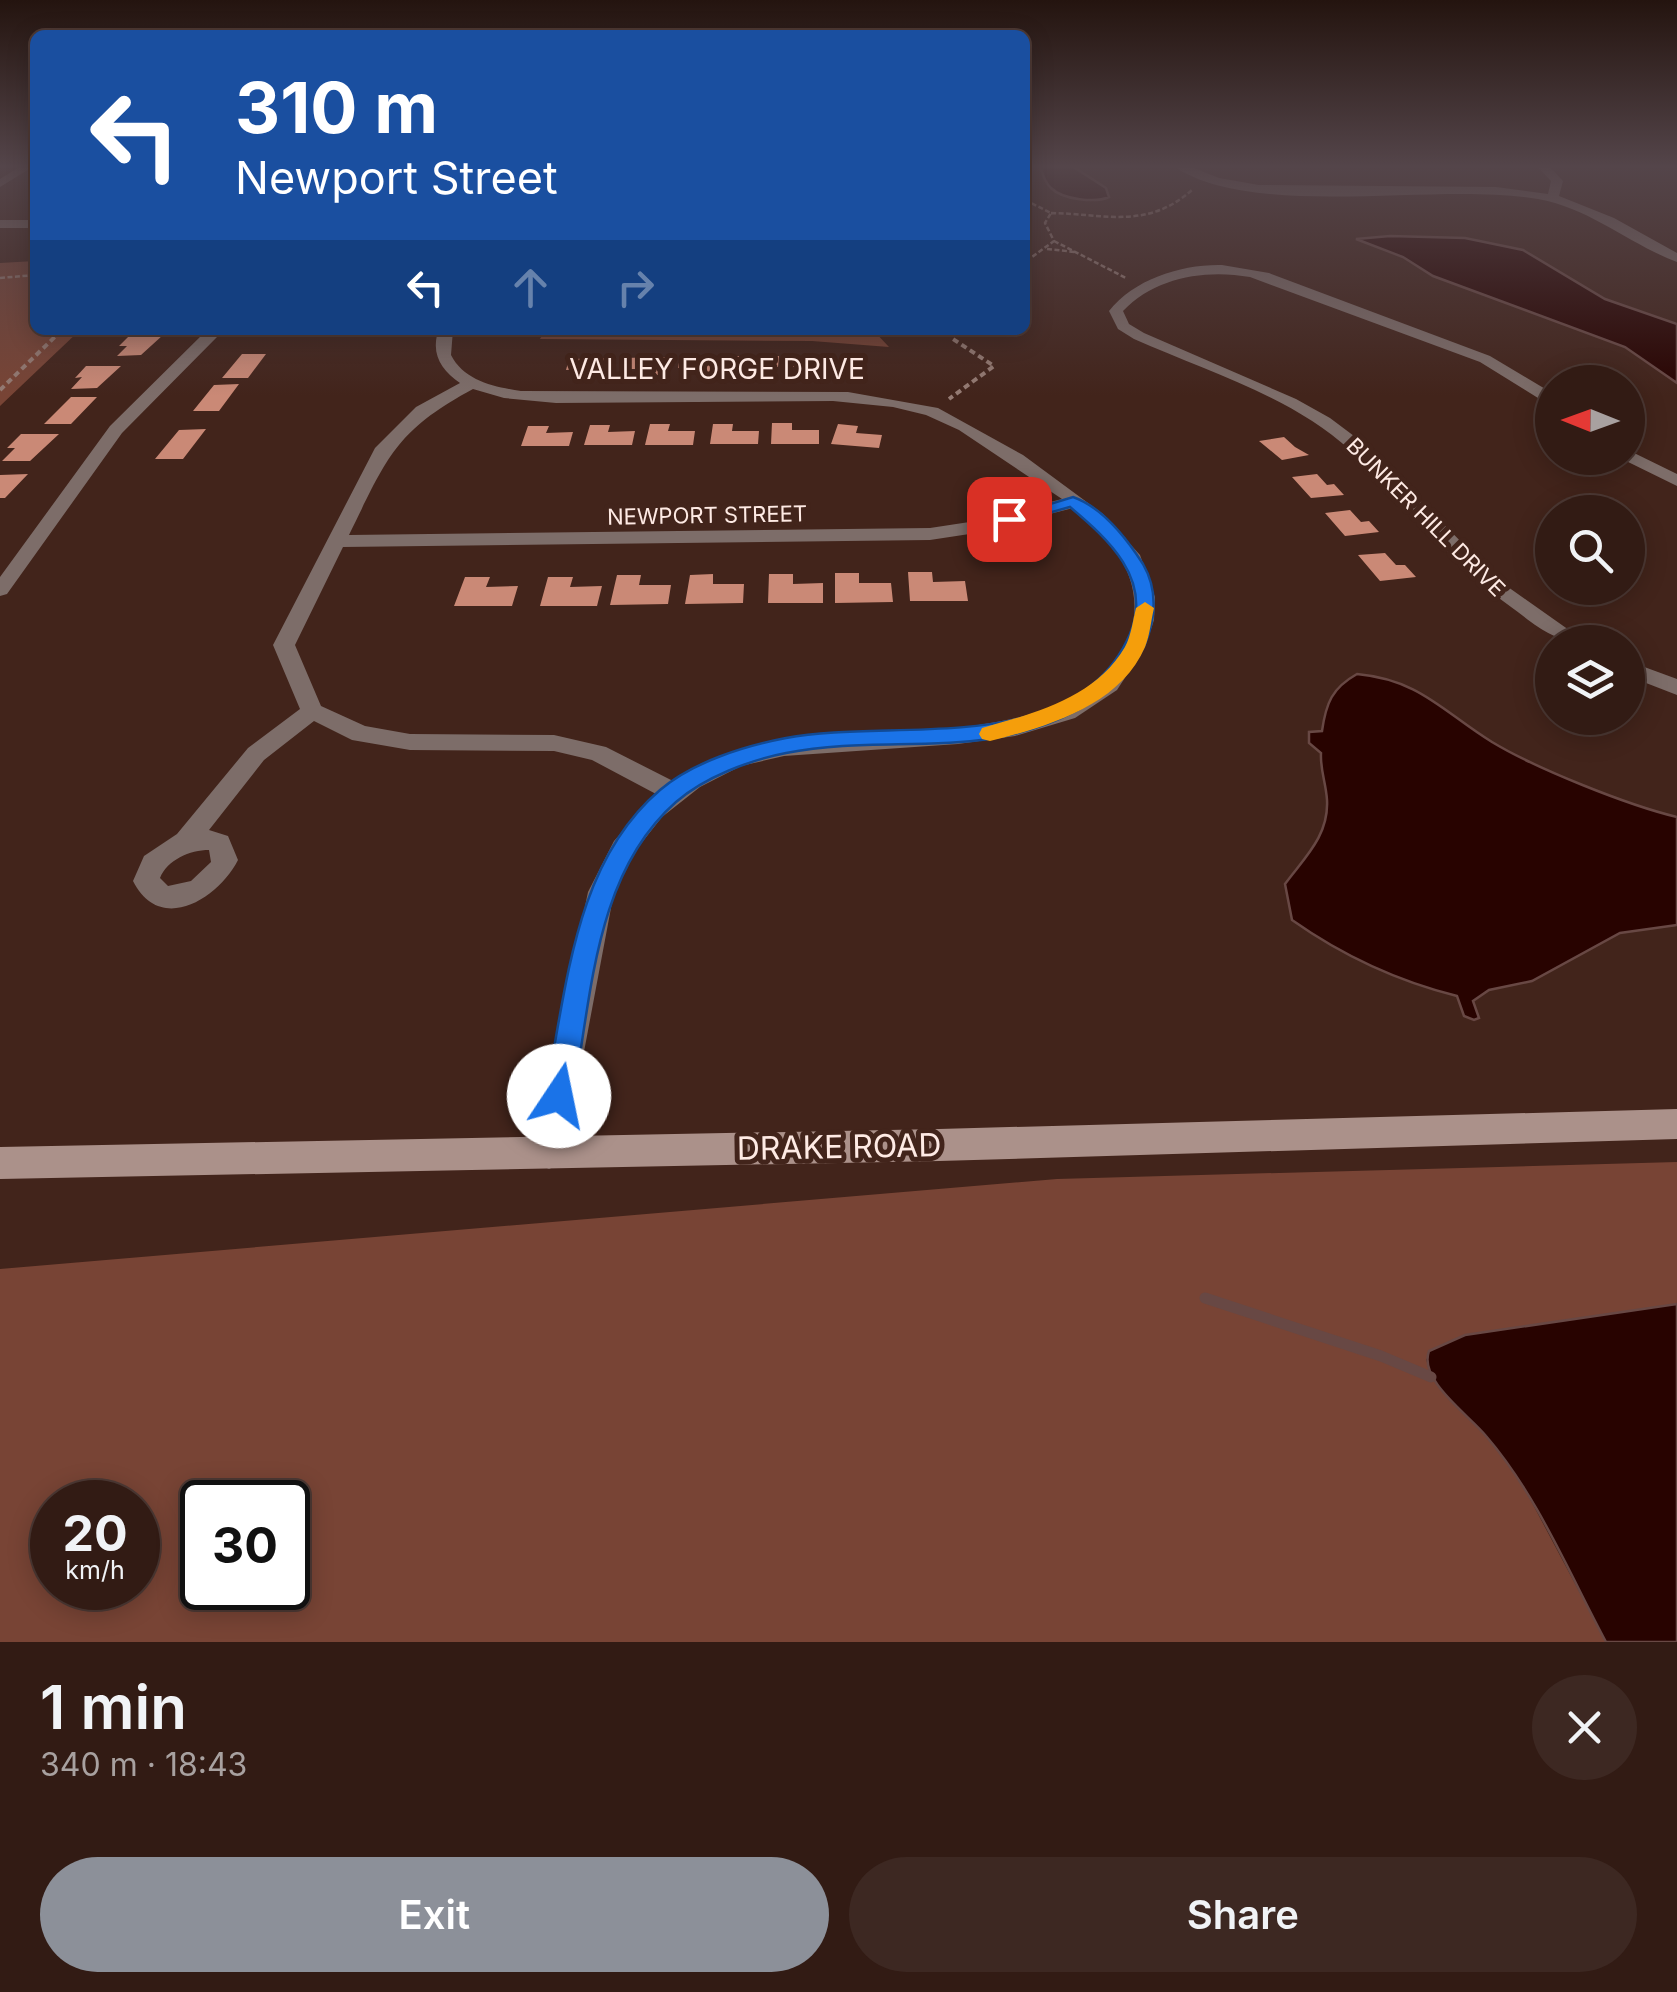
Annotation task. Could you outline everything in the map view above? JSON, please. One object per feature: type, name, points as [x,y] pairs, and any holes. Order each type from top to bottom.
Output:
[{"type":"street","points":[[1652,243],[1677,258]]},
{"type":"street","points":[[1146,290],[1209,269],[1264,276],[1484,359],[1535,390]]},
{"type":"street","name":"BUNKER HILL DRIVE","points":[[1146,290],[1124,301],[1116,311],[1123,326],[1290,402],[1324,422],[1356,446],[1494,586],[1547,625]]},
{"type":"street","points":[[0,590],[36,548],[90,463],[124,419],[211,335]]},
{"type":"street","points":[[446,335],[444,357],[451,370],[472,383],[422,410],[381,452],[284,645],[312,711],[360,734],[410,742],[554,743],[598,753],[672,792]]},
{"type":"street","name":"VALLEY FORGE DRIVE","points":[[472,383],[507,393],[554,398],[858,398],[940,414],[972,431],[1110,531],[1128,552],[1145,597],[1144,622],[1136,646],[1120,670],[1094,693],[1046,719],[954,738],[828,740],[764,750],[706,772],[672,792],[630,837],[601,892],[549,1153]]},
{"type":"street","points":[[1645,464],[1677,481]]},
{"type":"street","name":"NEWPORT STREET","points":[[338,541],[930,534],[993,523],[1073,502]]},
{"type":"street","points":[[1645,674],[1677,686]]},
{"type":"street","points":[[186,841],[256,754],[312,711]]},
{"type":"street","name":"DRAKE ROAD","points":[[0,1163],[1677,1124]]},
{"type":"path","points":[[1030,259],[1051,243]]},
{"type":"path","points":[[1059,243],[1146,290]]},
{"type":"path","points":[[1044,249],[1078,253]]},
{"type":"path","points":[[0,278],[30,275]]},
{"type":"path","points":[[0,390],[57,335]]},
{"type":"path","points":[[940,414],[956,392],[994,366],[951,335]]},
{"type":"shaded area","points":[[1365,243],[1487,243],[1523,250],[1605,299],[1677,324],[1677,383],[1625,347],[1433,276],[1403,257]]},
{"type":"shaded area","points":[[30,261],[30,335],[75,335],[0,406],[0,263]]},
{"type":"shaded area","points":[[542,335],[878,335],[889,347],[812,341],[540,339]]},
{"type":"shaded area","points":[[1357,674],[1379,677],[1414,690],[1492,742],[1556,774],[1677,817],[1677,925],[1620,933],[1532,981],[1489,990],[1473,1001],[1479,1018],[1474,1020],[1464,1016],[1457,996],[1371,966],[1292,920],[1285,884],[1320,836],[1327,813],[1321,753],[1309,743],[1309,732],[1322,731],[1332,697]]},
{"type":"shaded area","points":[[1677,1162],[1677,1304],[1602,1316],[1426,1359],[1431,1377],[1496,1447],[1522,1484],[1606,1642],[0,1642],[0,1269],[1057,1179]]},
{"type":"shaded area","points":[[1677,1304],[1677,1642],[1606,1642],[1521,1483],[1431,1374],[1429,1351],[1465,1335]]},
{"type":"building","points":[[130,335],[163,335],[141,355],[117,356],[127,346],[119,346]]},
{"type":"building","points":[[242,354],[266,354],[248,378],[222,378]]},
{"type":"building","points":[[736,356],[779,356],[778,367],[754,367],[753,373],[734,374]]},
{"type":"building","points":[[793,356],[836,356],[836,373],[817,373],[817,367],[793,367]]},
{"type":"building","points":[[666,357],[662,375],[643,375],[645,369],[620,369],[623,358]]},
{"type":"building","points":[[680,357],[723,357],[721,374],[702,374],[703,368],[678,368]]},
{"type":"building","points":[[612,358],[607,375],[588,376],[590,369],[566,370],[569,359]]},
{"type":"building","points":[[86,366],[121,366],[97,388],[71,389]]},
{"type":"building","points":[[239,384],[219,411],[193,411],[214,385]]},
{"type":"building","points":[[71,397],[97,397],[71,424],[44,424]]},
{"type":"building","points":[[772,423],[792,423],[792,430],[819,430],[819,444],[771,444]]},
{"type":"building","points":[[650,424],[670,424],[668,431],[695,431],[693,445],[645,445]]},
{"type":"building","points":[[713,424],[733,424],[732,431],[759,431],[758,444],[710,444]]},
{"type":"building","points":[[838,424],[858,426],[856,433],[882,435],[879,448],[831,444]]},
{"type":"building","points":[[590,425],[610,425],[608,432],[635,431],[632,445],[584,445]]},
{"type":"building","points":[[528,426],[549,426],[546,433],[573,432],[569,446],[521,446]]},
{"type":"building","points":[[206,429],[183,459],[155,459],[179,430]]},
{"type":"building","points":[[21,434],[59,434],[30,461],[2,461],[15,448],[7,448]]},
{"type":"building","points":[[1284,437],[1309,455],[1282,460],[1259,441]]},
{"type":"building","points":[[28,474],[5,498],[0,498],[0,475]]},
{"type":"building","points":[[1317,474],[1344,495],[1311,498],[1292,477]]},
{"type":"building","points":[[1350,510],[1379,532],[1345,536],[1325,513]]},
{"type":"building","points":[[1385,553],[1416,577],[1380,581],[1358,555]]},
{"type":"building","points":[[908,572],[932,572],[933,582],[965,581],[968,601],[910,601]]},
{"type":"building","points":[[835,573],[859,573],[859,583],[891,583],[893,602],[835,603]]},
{"type":"building","points":[[713,574],[713,584],[744,584],[743,603],[685,604],[690,575]]},
{"type":"building","points":[[769,574],[793,574],[793,584],[823,583],[823,603],[768,603]]},
{"type":"building","points":[[617,575],[641,575],[639,585],[671,585],[668,604],[610,605]]},
{"type":"building","points":[[465,577],[490,577],[486,587],[518,586],[512,606],[454,606]]},
{"type":"building","points":[[548,577],[573,577],[570,587],[602,586],[597,606],[540,606]]},
{"type":"waterway","points":[[1205,1298],[1381,1356],[1431,1377]]},
{"type":"slow traffic","points":[[990,734],[1046,719],[1108,683],[1136,646],[1145,608]]},
{"type":"route","points":[[559,1096],[595,913],[608,872],[630,837],[672,792],[732,760],[786,745],[828,740],[954,738],[1036,723],[1094,693],[1129,658],[1144,622],[1145,597],[1139,574],[1120,541],[1073,502],[1009,519]]}]
